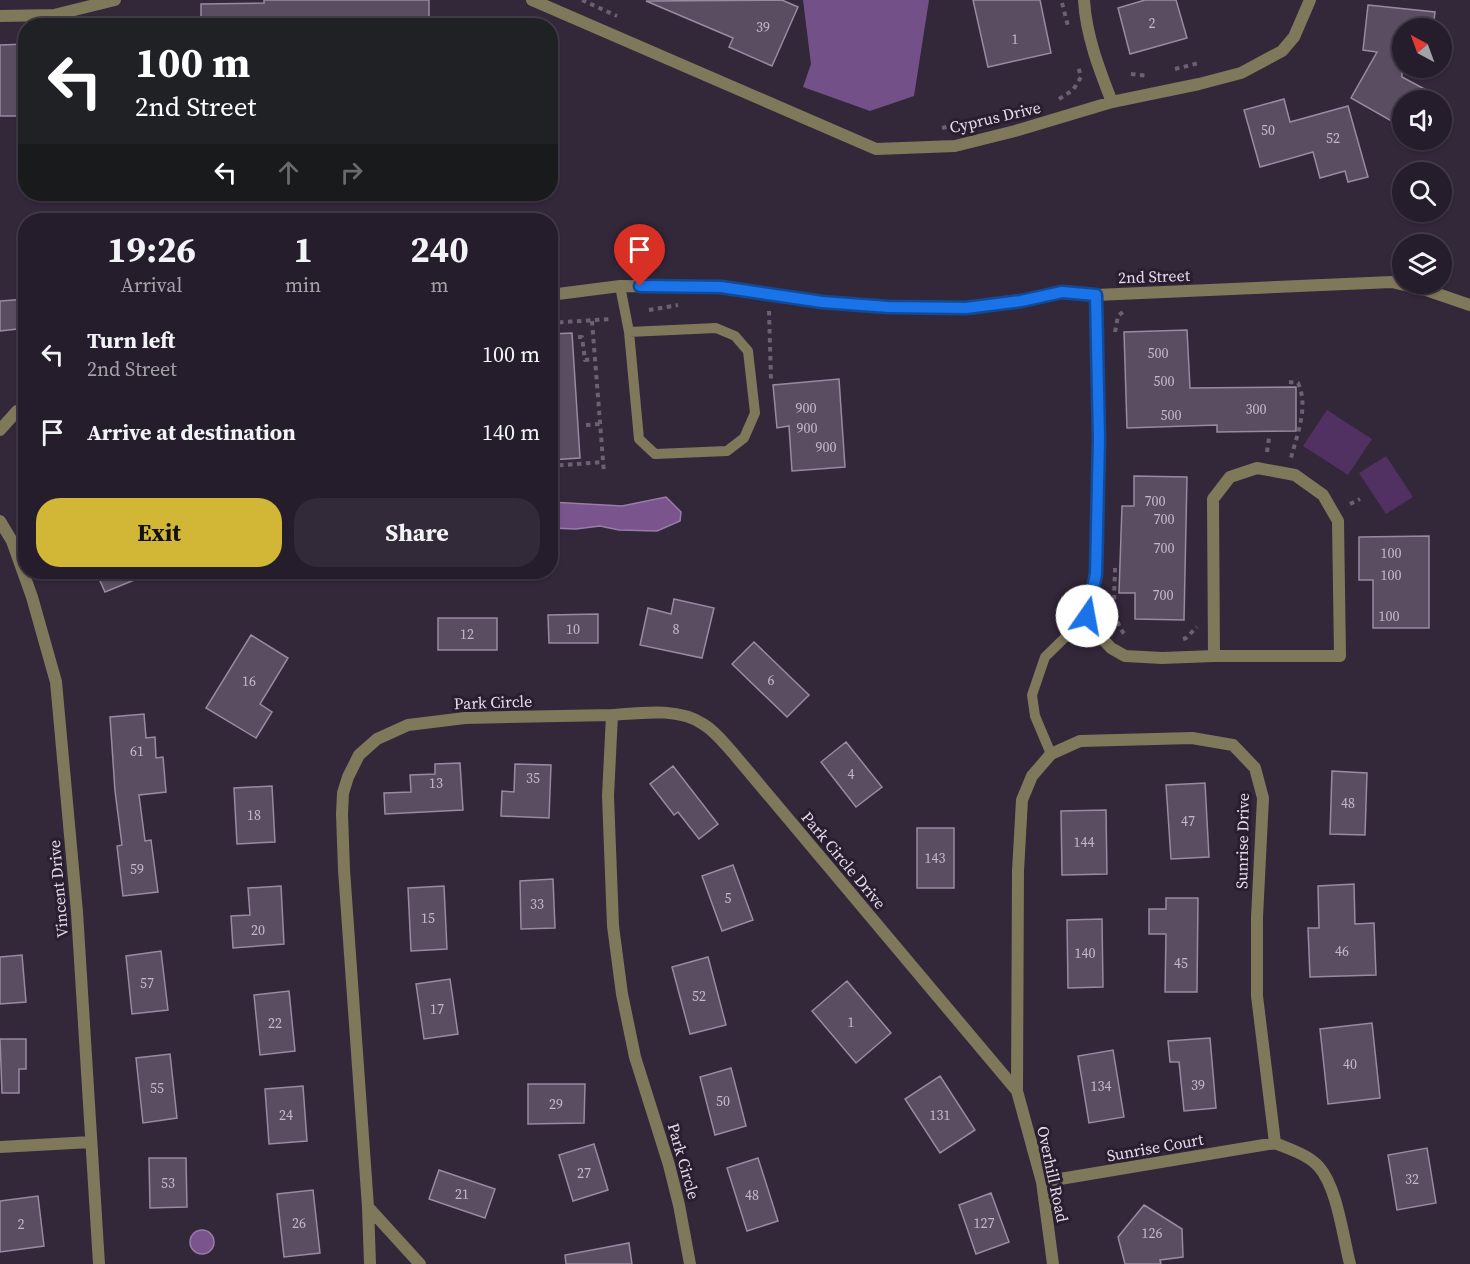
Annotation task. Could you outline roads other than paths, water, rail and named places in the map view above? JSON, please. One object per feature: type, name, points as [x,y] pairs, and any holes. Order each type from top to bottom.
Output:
[{"type":"street","points":[[0,16],[54,15],[115,0]]},
{"type":"street","name":"Cyprus Drive","points":[[532,0],[876,149],[955,146],[1112,102],[1241,73],[1282,51],[1294,37],[1310,0]]},
{"type":"street","points":[[1084,0],[1085,15],[1099,70],[1112,102]]},
{"type":"street","name":"2nd Street","points":[[558,294],[620,286],[721,287],[822,302],[888,307],[966,308],[1021,301],[1062,292],[1096,295],[1392,282],[1429,291],[1470,305]]},
{"type":"street","points":[[1096,295],[1099,439],[1096,574],[1087,616],[1098,634],[1111,648],[1125,656],[1162,658],[1340,657],[1338,521],[1323,495],[1295,475],[1257,468],[1230,477],[1213,499],[1214,656]]},
{"type":"street","points":[[0,430],[17,411]]},
{"type":"street","name":"Vincent Drive","points":[[0,521],[12,541],[18,558]]},
{"type":"street","name":"Vincent Drive","points":[[26,579],[56,682],[77,912],[99,1264]]},
{"type":"street","name":"Park Circle Drive","points":[[612,716],[636,713],[681,715],[695,719],[709,729],[733,753],[1017,1091]]},
{"type":"street","name":"Park Circle","points":[[370,1264],[344,870],[342,814],[343,793],[348,777],[359,755],[377,739],[408,725],[465,718],[612,716],[608,796],[613,926],[622,994],[635,1057],[680,1205],[690,1264]]},
{"type":"street","name":"Sunrise Drive","points":[[1017,1091],[1018,871],[1022,800],[1032,776],[1051,754],[1080,741],[1192,738],[1233,745],[1255,768],[1263,798],[1257,917],[1257,996],[1275,1143]]},
{"type":"street","name":"Overhill Road","points":[[1017,1091],[1041,1182],[1053,1264]]},
{"type":"street","points":[[0,1147],[91,1142]]},
{"type":"street","points":[[1275,1143],[1300,1154],[1318,1166],[1330,1183],[1350,1264]]},
{"type":"street","name":"Sunrise Court","points":[[1041,1182],[1275,1143]]},
{"type":"street","points":[[368,1208],[420,1264]]},
{"type":"lane","points":[[620,286],[629,332],[639,439],[656,454],[726,451],[744,438],[755,413],[748,351],[735,336],[716,328],[629,332]]},
{"type":"lane","points":[[1051,754],[1035,716],[1032,695],[1045,657],[1087,616]]}]
